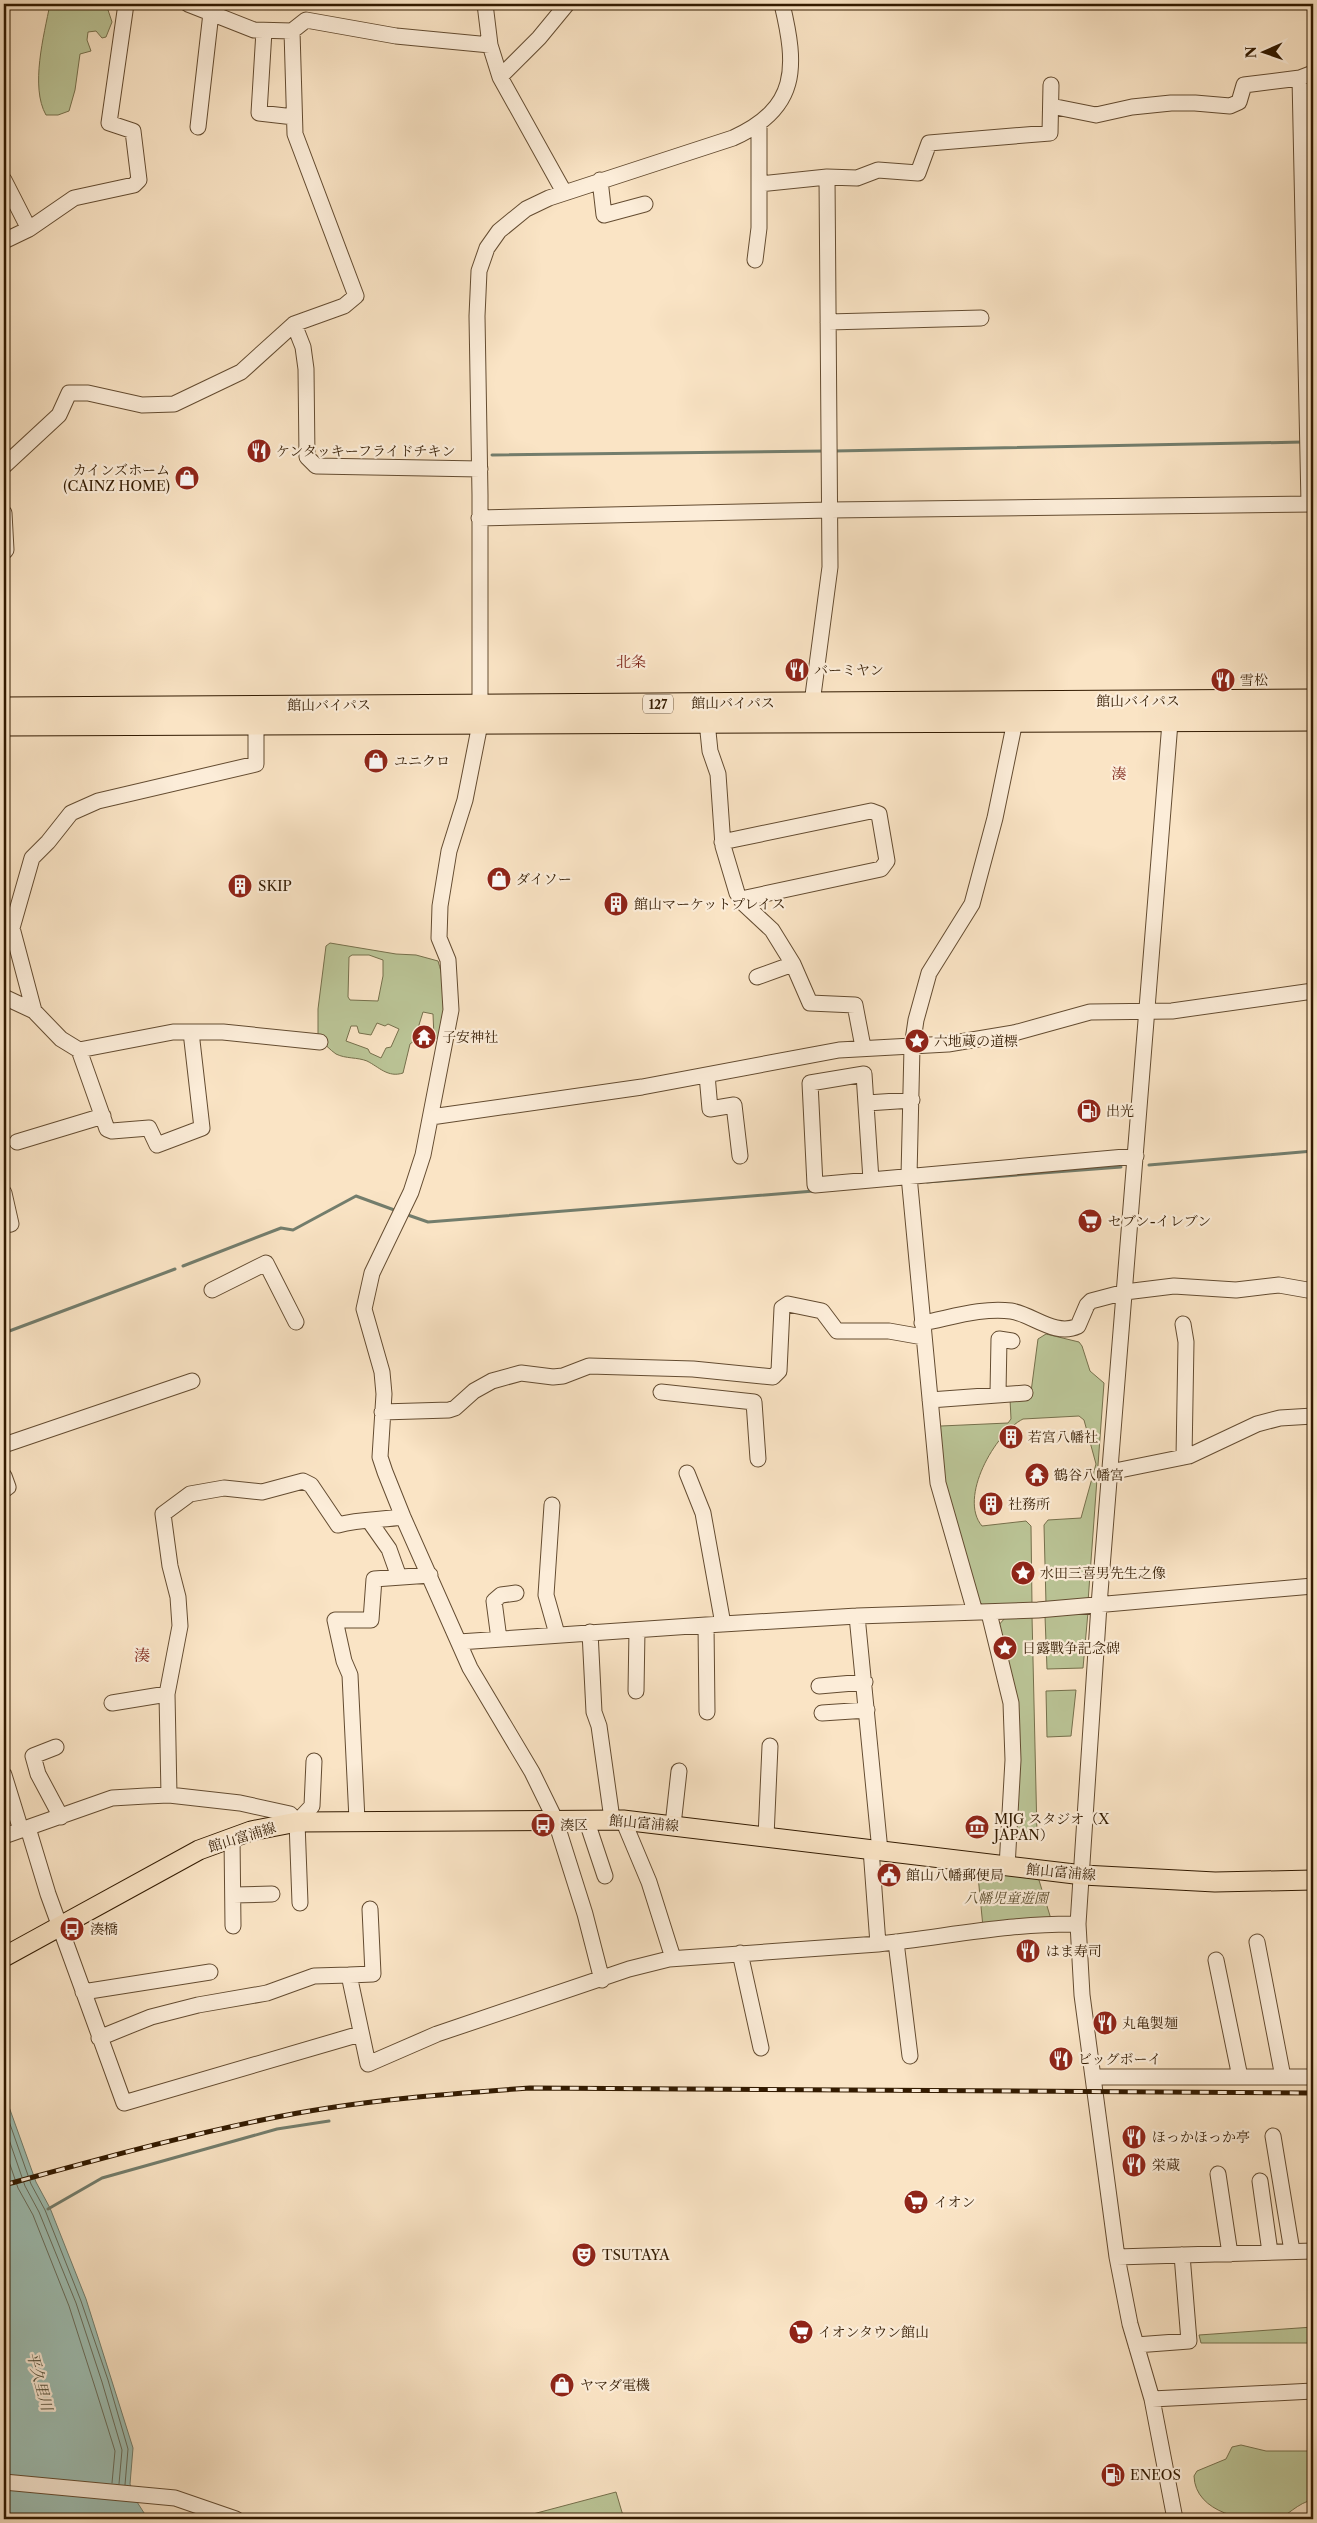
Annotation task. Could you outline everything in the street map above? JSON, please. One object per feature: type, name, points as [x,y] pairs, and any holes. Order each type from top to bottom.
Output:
[{"type":"highway","name":"館山バイパス","points":[[4,708],[479,714],[707,722],[1015,721],[1313,700]]},
{"type":"highway","name":"館山バイパス","points":[[4,725],[256,725],[479,714],[812,703],[1171,711],[1313,720]]},
{"type":"main road","name":"館山富浦線","points":[[4,1957],[194,1852],[232,1837],[271,1826],[297,1822],[356,1820],[618,1820],[1083,1875],[1215,1882],[1313,1880]]},
{"type":"street","points":[[4,241],[29,229],[74,198],[134,185],[140,180],[133,130],[109,122],[126,4]]},
{"type":"street","points":[[188,4],[254,30],[292,31],[306,20],[396,36],[490,45]]},
{"type":"street","points":[[485,4],[490,45],[500,77],[564,192]]},
{"type":"street","points":[[500,77],[540,38],[567,4]]},
{"type":"street","points":[[602,1980],[585,1914],[555,1819],[532,1772],[470,1668],[403,1517],[380,1458],[384,1394],[382,1372],[364,1309],[369,1281],[418,1174],[431,1117],[432,1097],[451,1010],[448,960],[439,938],[440,906],[449,851],[465,800],[479,714],[480,469],[477,308],[481,263],[491,242],[504,226],[533,205],[564,192],[733,138],[759,124],[776,108],[786,92],[791,73],[791,52],[782,4]]},
{"type":"street","points":[[198,127],[211,13]]},
{"type":"street","points":[[264,31],[259,113],[294,117]]},
{"type":"street","points":[[4,466],[59,415],[69,393],[88,392],[136,404],[174,404],[241,372],[294,324],[344,306],[356,296],[295,134],[292,31]]},
{"type":"street","points":[[479,518],[830,510],[1311,504],[1308,443],[1307,76],[1244,86],[1239,102],[1230,106],[1195,102],[1171,103],[1132,107],[1096,115],[1051,106]]},
{"type":"street","points":[[759,184],[827,178],[857,178],[878,170],[918,173],[929,143],[1050,133],[1051,85]]},
{"type":"street","points":[[755,260],[759,228],[759,124]]},
{"type":"street","points":[[812,703],[830,567],[827,178]]},
{"type":"street","points":[[4,180],[29,229]]},
{"type":"street","points":[[600,180],[604,214],[645,204]]},
{"type":"street","points":[[828,322],[980,318]]},
{"type":"street","points":[[294,324],[303,347],[306,368],[307,457],[316,466],[480,469]]},
{"type":"street","points":[[4,513],[4,552]]},
{"type":"street","points":[[1171,711],[1099,1605],[1083,1875],[1078,1924],[1082,1995],[1117,2258],[1136,2345],[1152,2399],[1175,2519]]},
{"type":"street","points":[[1007,1867],[1013,1760],[1011,1703],[938,1483],[922,1330],[910,1181],[912,1047],[916,1020],[929,973],[972,904],[995,818],[1015,721]]},
{"type":"street","points":[[707,722],[710,751],[718,774],[722,842],[740,899],[772,930],[793,964],[810,1003],[855,1005],[863,1048]]},
{"type":"street","points":[[34,1012],[12,928],[32,858],[48,842],[71,813],[98,801],[256,764],[256,725]]},
{"type":"street","points":[[722,842],[871,811],[879,814],[887,861],[881,869],[740,899]]},
{"type":"street","points":[[757,977],[793,964]]},
{"type":"street","points":[[431,1117],[642,1087],[863,1048],[948,1044],[1014,1033],[1090,1012],[1172,1011],[1251,998],[1313,991]]},
{"type":"street","points":[[4,997],[34,1012],[61,1039],[79,1050],[107,1129],[112,1131],[149,1128],[157,1145],[202,1128],[191,1032]]},
{"type":"street","points":[[79,1050],[173,1032],[224,1032],[320,1042]]},
{"type":"street","points":[[871,1180],[864,1074],[810,1083],[815,1185],[871,1180],[910,1181],[1136,1156]]},
{"type":"street","points":[[707,1075],[710,1109],[734,1105],[740,1156]]},
{"type":"street","points":[[867,1103],[912,1100]]},
{"type":"street","points":[[17,1142],[103,1116]]},
{"type":"street","points":[[4,1193],[11,1224],[4,1225]]},
{"type":"street","points":[[212,1290],[266,1263],[296,1322]]},
{"type":"street","points":[[382,1412],[449,1410],[455,1408],[474,1391],[492,1382],[521,1374],[563,1376],[589,1366],[693,1369],[772,1377],[779,1371],[782,1308],[788,1304],[822,1311],[837,1331],[922,1330],[997,1310],[1013,1311],[1056,1327],[1073,1328],[1078,1326],[1087,1304],[1091,1301],[1125,1292],[1174,1286],[1236,1290],[1279,1285],[1313,1291]]},
{"type":"street","points":[[1183,1324],[1186,1342],[1184,1457]]},
{"type":"street","points":[[998,1393],[999,1339],[1012,1340]]},
{"type":"street","points":[[4,1445],[192,1380]]},
{"type":"street","points":[[661,1392],[754,1402],[758,1459]]},
{"type":"street","points":[[930,1400],[998,1393],[1025,1393]]},
{"type":"street","points":[[1110,1472],[1184,1457],[1257,1424],[1280,1418],[1313,1416]]},
{"type":"street","points":[[687,1472],[703,1513],[723,1624]]},
{"type":"street","points":[[4,1476],[8,1488],[4,1490]]},
{"type":"street","points":[[169,1795],[168,1694],[180,1626],[178,1597],[170,1566],[163,1514],[190,1494],[206,1490],[224,1488],[262,1492],[303,1481],[311,1485],[338,1525],[354,1521],[370,1522],[403,1517]]},
{"type":"street","points":[[552,1505],[546,1595],[557,1634]]},
{"type":"street","points":[[370,1522],[389,1549],[399,1577]]},
{"type":"street","points":[[356,1820],[350,1675],[344,1661],[335,1620],[371,1620],[374,1579],[430,1576]]},
{"type":"street","points":[[459,1642],[557,1634],[857,1616],[982,1612],[1099,1605],[1313,1586]]},
{"type":"street","points":[[498,1639],[494,1601],[501,1595],[516,1593]]},
{"type":"street","points":[[857,1616],[865,1682],[876,1850],[878,1944]]},
{"type":"street","points":[[706,1625],[707,1712]]},
{"type":"street","points":[[636,1630],[636,1691]]},
{"type":"street","points":[[590,1632],[594,1712],[599,1726],[618,1820],[649,1882],[673,1958]]},
{"type":"street","points":[[820,1686],[865,1682]]},
{"type":"street","points":[[112,1703],[168,1694]]},
{"type":"street","points":[[822,1713],[867,1710]]},
{"type":"street","points":[[56,1746],[32,1756],[38,1774],[61,1816]]},
{"type":"street","points":[[766,1837],[770,1746]]},
{"type":"street","points":[[297,1822],[312,1806],[314,1761]]},
{"type":"street","points":[[673,1826],[679,1771]]},
{"type":"street","points":[[4,1775],[124,2103],[360,2034]]},
{"type":"street","points":[[4,1836],[112,1798],[169,1795],[240,1803],[290,1814],[297,1822],[300,1903]]},
{"type":"street","points":[[586,1819],[605,1876]]},
{"type":"street","points":[[232,1837],[233,1926]]},
{"type":"street","points":[[233,1895],[272,1894]]},
{"type":"street","points":[[99,2038],[151,2017],[198,2005],[267,1993],[314,1976],[373,1974],[370,1909]]},
{"type":"street","points":[[349,1975],[360,2034],[368,2064],[437,2034],[602,1980],[629,1969],[673,1958],[878,1944],[985,1930],[1078,1924]]},
{"type":"street","points":[[896,1942],[910,2056]]},
{"type":"street","points":[[1257,1942],[1282,2077]]},
{"type":"street","points":[[740,1953],[761,2048]]},
{"type":"street","points":[[1216,1960],[1240,2077]]},
{"type":"street","points":[[83,1992],[210,1972]]},
{"type":"street","points":[[1094,2077],[1313,2077]]},
{"type":"street","points":[[1273,2136],[1292,2251]]},
{"type":"street","points":[[1218,2174],[1230,2254]]},
{"type":"street","points":[[1260,2181],[1270,2252]]},
{"type":"street","points":[[1117,2258],[1313,2251]]},
{"type":"street","points":[[1136,2345],[1189,2341],[1182,2255]]},
{"type":"street","points":[[1152,2399],[1313,2391]]},
{"type":"street","points":[[4,2482],[175,2498],[236,2519]]},
{"type":"green space","points":[[50,4],[103,4],[107,7],[112,22],[106,37],[102,38],[96,31],[88,32],[87,40],[91,51],[80,54],[75,90],[69,111],[58,115],[46,115],[41,103],[39,90],[42,45]]},
{"type":"green space","points":[[330,943],[396,954],[416,955],[438,961],[443,982],[444,1000],[438,1040],[434,1037],[433,1014],[423,1012],[414,1041],[410,1044],[403,1073],[388,1073],[367,1061],[340,1056],[318,1038],[318,1009],[326,946]],"holes":[[[352,955],[369,955],[383,960],[383,976],[378,1001],[350,1000],[348,997],[349,957]],[[377,1023],[385,1026],[388,1024],[399,1029],[391,1047],[386,1048],[381,1058],[370,1053],[368,1049],[346,1041],[351,1026],[357,1026],[359,1033],[371,1035]]]},
{"type":"green space","points":[[1046,1334],[1079,1342],[1090,1371],[1104,1383],[1088,1602],[1046,1604],[1044,1525],[1048,1520],[1081,1518],[1096,1464],[1084,1420],[1079,1416],[1023,1419],[1012,1426],[991,1452],[983,1467],[974,1499],[976,1514],[982,1526],[1026,1521],[1031,1526],[1032,1605],[985,1608],[972,1595],[941,1484],[936,1431],[941,1426],[1008,1423],[1011,1419],[1010,1399],[1031,1392],[1038,1339]]},
{"type":"green space","points":[[1088,1612],[1083,1668],[1047,1669],[1045,1616]]},
{"type":"green space","points":[[1032,1616],[1037,1834],[1013,1835],[1018,1761],[997,1627],[1005,1618]]},
{"type":"green space","points":[[1076,1690],[1071,1736],[1047,1737],[1046,1691]]},
{"type":"green space","name":"八幡児童遊園","points":[[988,1871],[1038,1877],[1051,1919],[983,1927],[978,1876],[988,1878]]},
{"type":"green space","points":[[1313,2327],[1313,2343],[1201,2343],[1199,2335]]},
{"type":"green space","points":[[1241,2445],[1266,2451],[1313,2451],[1313,2500],[1302,2504],[1280,2518],[1264,2520],[1238,2517],[1213,2507],[1203,2499],[1197,2489],[1194,2476],[1197,2471],[1226,2459],[1232,2447]]},
{"type":"green space","points":[[616,2492],[624,2519],[514,2519]]},
{"type":"water","name":"平久里川","points":[[4,2093],[36,2182],[50,2208],[86,2299],[133,2448],[130,2484],[137,2502],[148,2519],[4,2519]]},
{"type":"waterway","points":[[834,451],[1303,442]]},
{"type":"waterway","points":[[492,455],[825,451]]},
{"type":"waterway","points":[[1149,1165],[1313,1151]]},
{"type":"waterway","points":[[927,1182],[1121,1167]]},
{"type":"waterway","points":[[405,1214],[428,1222],[814,1191]]},
{"type":"waterway","points":[[183,1266],[281,1228],[293,1230],[356,1196],[397,1211]]},
{"type":"waterway","points":[[4,1333],[175,1269]]},
{"type":"waterway","points":[[48,2209],[102,2178],[277,2129],[329,2121]]},
{"type":"railway","points":[[4,2185],[177,2139],[313,2110],[437,2095],[530,2088],[1313,2093]]},
{"type":"place","name":"ケンタッキーフライドチキン","points":[[259,451]]},
{"type":"place","name":"カインズホーム (CAINZ HOME)","points":[[187,478]]},
{"type":"place","name":"バーミヤン","points":[[797,670]]},
{"type":"place","name":"雪松","points":[[1223,680]]},
{"type":"place","name":"ユニクロ","points":[[376,761]]},
{"type":"place","name":"ダイソー","points":[[499,879]]},
{"type":"place","name":"SKIP","points":[[240,886]]},
{"type":"place","name":"館山マーケットプレイス","points":[[616,904]]},
{"type":"place","name":"子安神社","points":[[424,1037]]},
{"type":"place","name":"六地蔵の道標","points":[[917,1041]]},
{"type":"place","name":"出光","points":[[1089,1111]]},
{"type":"place","name":"セブン-イレブン","points":[[1090,1221]]},
{"type":"place","name":"若宮八幡社","points":[[1011,1437]]},
{"type":"place","name":"鶴谷八幡宮","points":[[1037,1475]]},
{"type":"place","name":"社務所","points":[[991,1504]]},
{"type":"place","name":"水田三喜男先生之像","points":[[1023,1573]]},
{"type":"place","name":"日露戰争記念碑","points":[[1005,1648]]},
{"type":"place","name":"湊区","points":[[543,1825]]},
{"type":"place","name":"MJG スタジオ（X JAPAN）","points":[[977,1827]]},
{"type":"place","name":"館山八幡郵便局","points":[[889,1875]]},
{"type":"place","name":"湊橋","points":[[72,1929]]},
{"type":"place","name":"はま寿司","points":[[1028,1951]]},
{"type":"place","name":"丸亀製麺","points":[[1105,2023]]},
{"type":"place","name":"ビッグボーイ","points":[[1061,2059]]},
{"type":"place","name":"ほっかほっか亭","points":[[1134,2137]]},
{"type":"place","name":"栄蔵","points":[[1134,2165]]},
{"type":"place","name":"イオン","points":[[916,2202]]},
{"type":"place","name":"TSUTAYA","points":[[584,2255]]},
{"type":"place","name":"イオンタウン館山","points":[[801,2332]]},
{"type":"place","name":"ヤマダ電機","points":[[562,2385]]},
{"type":"place","name":"ENEOS","points":[[1113,2475]]},
{"type":"district","name":"北条","points":[[631,661]]},
{"type":"district","name":"湊","points":[[1119,773]]},
{"type":"district","name":"湊","points":[[142,1655]]}]
